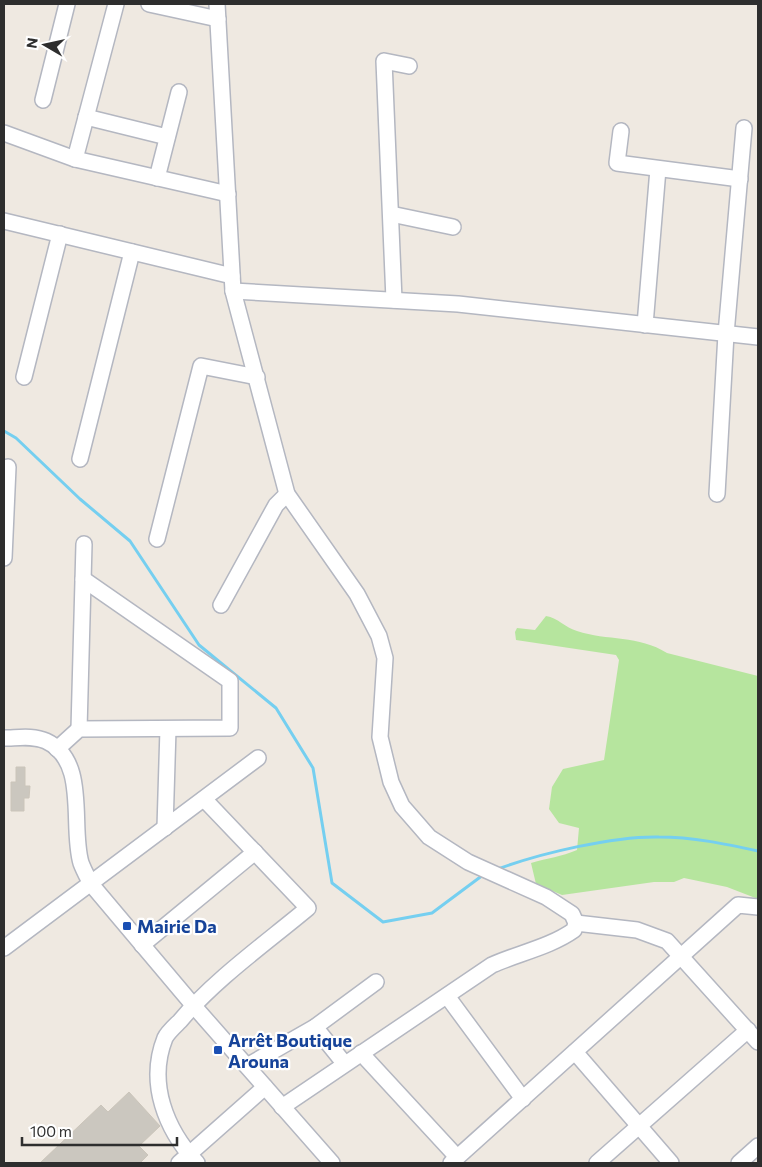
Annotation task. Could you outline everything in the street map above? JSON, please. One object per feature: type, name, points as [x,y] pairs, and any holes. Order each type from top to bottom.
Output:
[{"type":"street","points":[[43,100],[67,4]]},
{"type":"street","points":[[75,159],[116,4]]},
{"type":"street","points":[[149,4],[218,19]]},
{"type":"street","points":[[217,4],[233,284],[287,494],[357,594],[379,636],[385,658],[380,737],[391,782],[402,806],[429,836],[468,862],[546,897],[572,914],[576,923],[574,930],[563,938],[516,954],[492,965],[344,1063],[282,1107]]},
{"type":"street","points":[[394,300],[384,61],[409,66]]},
{"type":"street","points":[[157,178],[179,92]]},
{"type":"street","points":[[86,117],[167,138]]},
{"type":"street","points":[[717,494],[726,334],[744,128]]},
{"type":"street","points":[[620,131],[617,163],[740,179]]},
{"type":"street","points":[[4,133],[75,159],[228,194]]},
{"type":"street","points":[[645,325],[658,169]]},
{"type":"street","points":[[391,214],[453,226]]},
{"type":"street","points":[[4,221],[132,252],[233,284],[394,300],[458,304],[758,337]]},
{"type":"street","points":[[24,377],[60,234]]},
{"type":"street","points":[[80,459],[132,252]]},
{"type":"street","points":[[158,539],[201,366],[257,377]]},
{"type":"street","points":[[4,558],[8,467]]},
{"type":"street","points":[[221,605],[276,505],[287,494]]},
{"type":"street","points":[[79,729],[84,544]]},
{"type":"street","points":[[57,749],[79,729],[230,728],[230,681],[83,579]]},
{"type":"street","points":[[165,828],[168,728]]},
{"type":"street","points":[[4,738],[35,738],[46,741],[66,758],[73,773],[81,863],[91,884],[193,1005],[332,1163]]},
{"type":"street","points":[[4,948],[258,758]]},
{"type":"street","points":[[204,798],[308,908],[193,1005],[166,1037],[158,1066],[161,1106],[188,1160],[265,1087]]},
{"type":"street","points":[[142,945],[255,852]]},
{"type":"street","points":[[361,1053],[454,1160],[738,905],[758,907]]},
{"type":"street","points":[[576,923],[637,930],[667,941],[753,1036],[639,1125],[597,1163]]},
{"type":"street","points":[[247,1066],[315,1026],[376,982]]},
{"type":"street","points":[[447,996],[523,1099]]},
{"type":"street","points":[[315,1026],[344,1063]]},
{"type":"street","points":[[575,1052],[672,1163]]},
{"type":"street","points":[[739,1163],[758,1146]]},
{"type":"green space","points":[[546,616],[577,631],[645,643],[667,653],[758,676],[758,899],[727,887],[684,878],[674,882],[654,882],[562,895],[536,884],[531,863],[577,850],[579,828],[559,823],[549,809],[552,787],[563,769],[604,760],[619,660],[616,655],[516,640],[515,632],[517,628],[535,630]]},
{"type":"building","points":[[16,767],[25,767],[25,786],[30,786],[29,798],[24,798],[24,811],[11,811],[11,782],[16,782]]},
{"type":"building","points":[[129,1092],[160,1126],[139,1146],[148,1155],[140,1163],[40,1163],[101,1105],[108,1112]]},
{"type":"waterway","points":[[4,431],[16,438],[80,499],[130,541],[199,645],[276,708],[313,768],[332,883],[383,922],[432,913],[483,875]]},
{"type":"waterway","points":[[498,869],[535,857],[600,842],[641,837],[672,837],[722,843],[758,851]]},
{"type":"place","name":"Mairie Da","points":[[127,926]]},
{"type":"place","name":"Arrêt Boutique Arouna","points":[[218,1050]]}]
